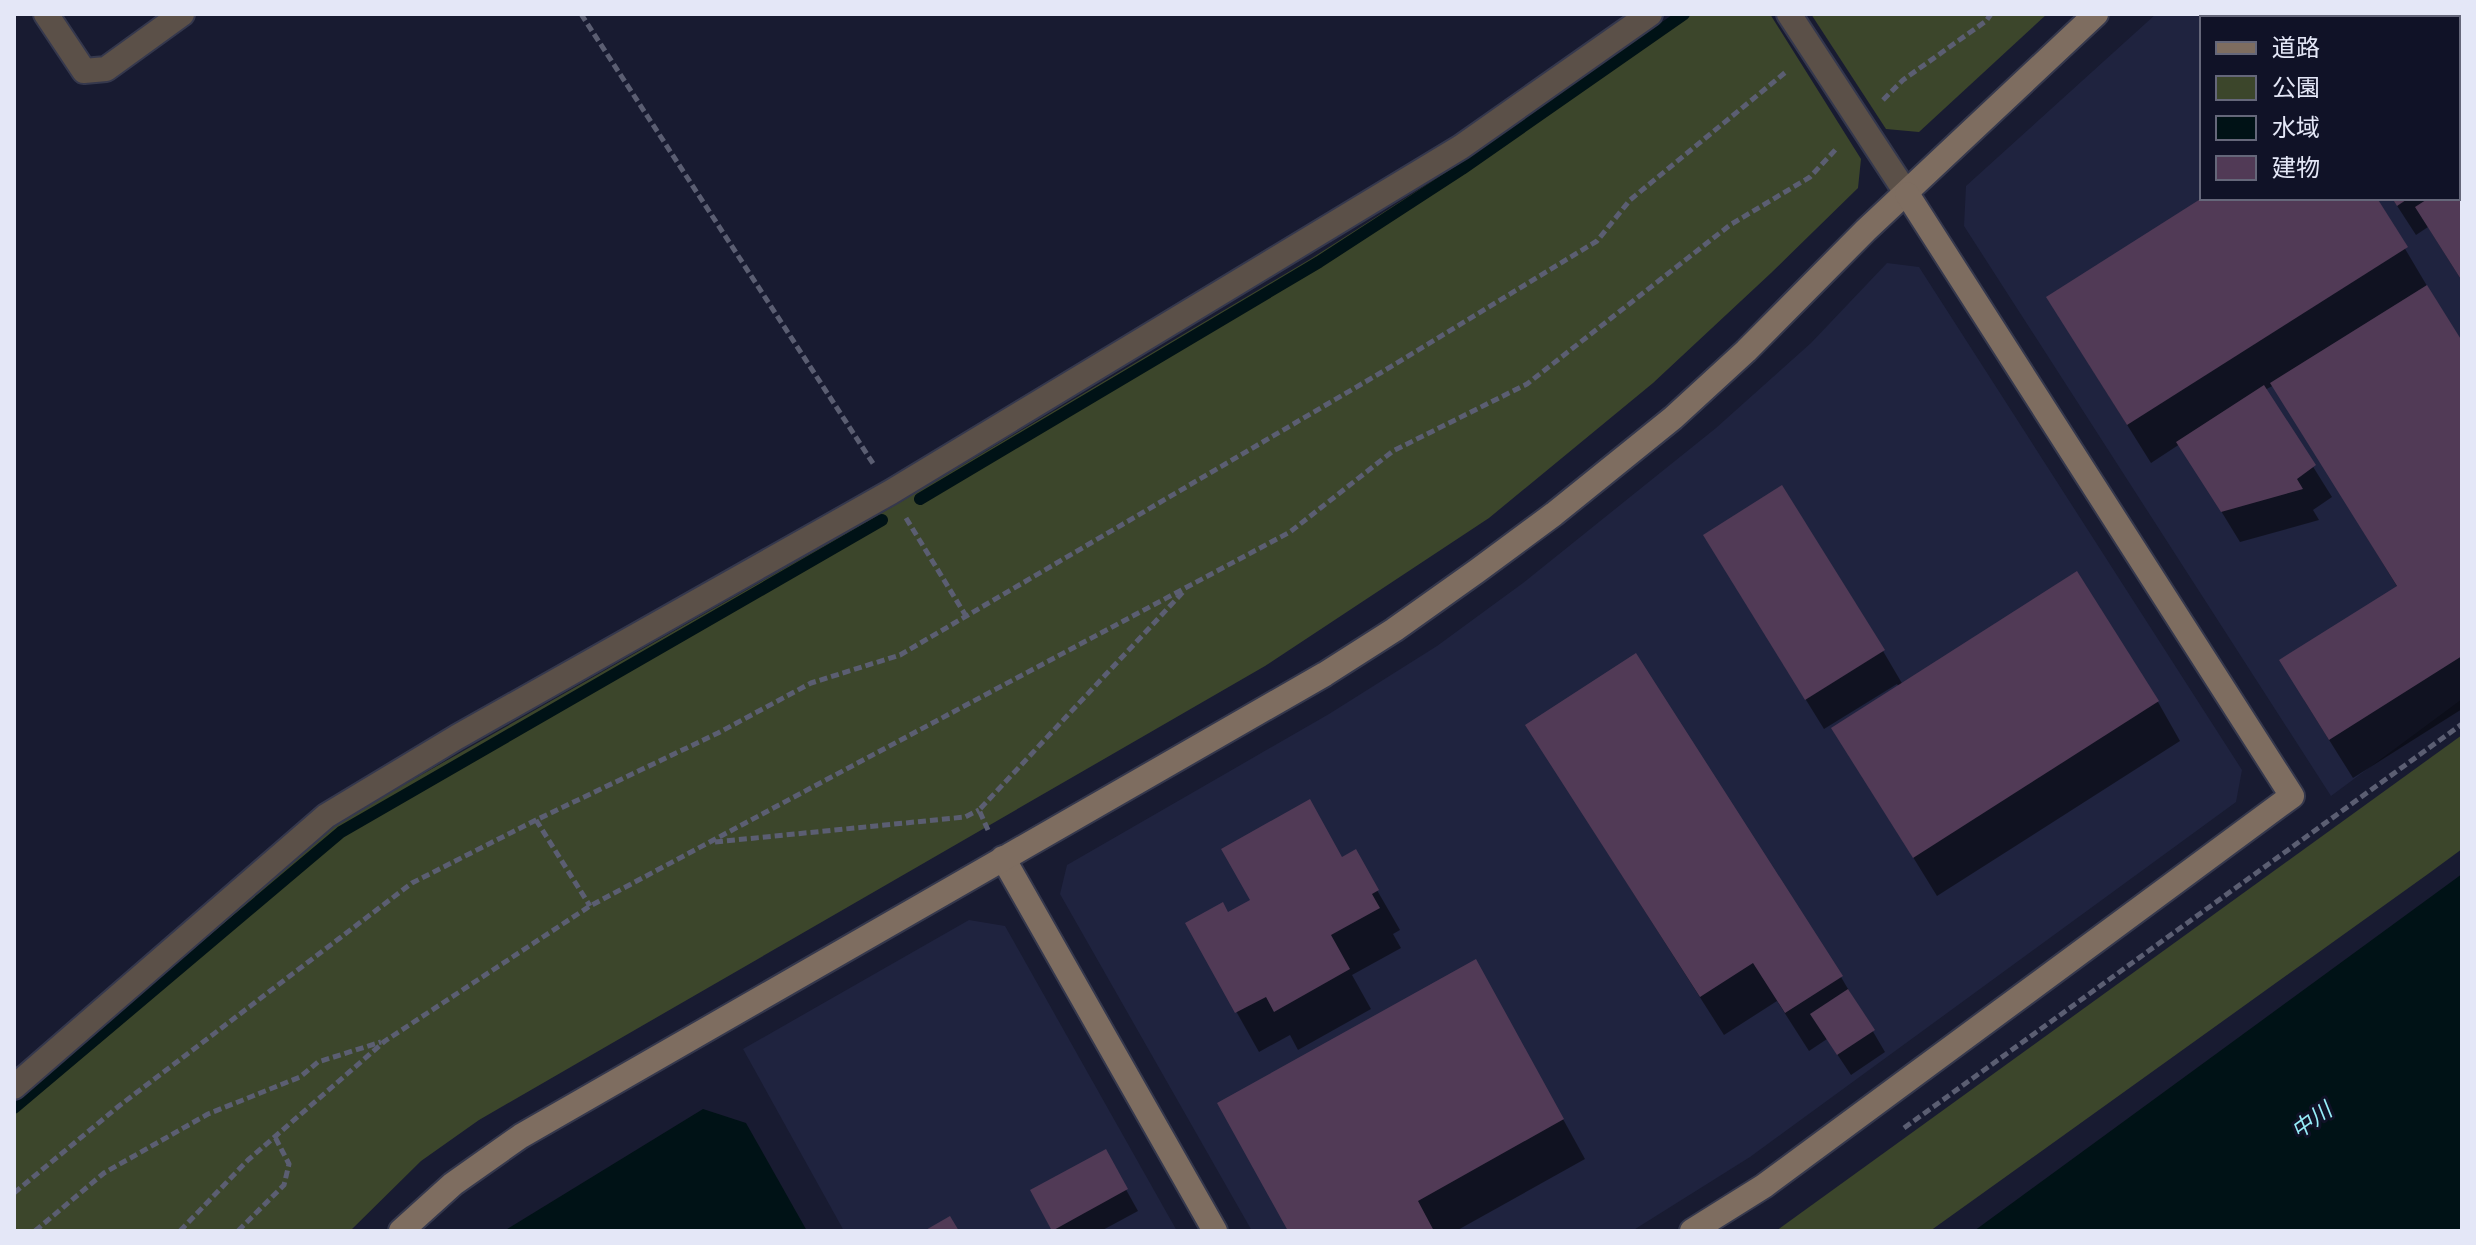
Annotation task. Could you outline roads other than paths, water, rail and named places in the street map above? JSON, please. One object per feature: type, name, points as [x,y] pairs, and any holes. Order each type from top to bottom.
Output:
[{"type":"street","points":[[46,14],[84,71],[106,69],[182,14]]},
{"type":"street","points":[[14,1087],[326,816],[457,737],[891,492],[1461,147],[1650,14]]},
{"type":"street","points":[[1692,1231],[1776,1177],[2292,796],[1789,14]]},
{"type":"street","points":[[401,1231],[453,1184],[521,1136],[1325,674],[1394,630],[1488,563],[1673,418],[1746,351],[1866,230],[2096,14]]},
{"type":"street","points":[[1003,858],[1215,1231]]},
{"type":"water","name":"中川","points":[[2462,874],[2462,1231],[1974,1231]]},
{"type":"water","points":[[703,1109],[746,1123],[807,1231],[504,1231]]},
{"type":"waterway","points":[[920,499],[1319,262],[1462,169],[1684,14]]},
{"type":"waterway","points":[[14,1108],[341,832],[882,520]]}]
